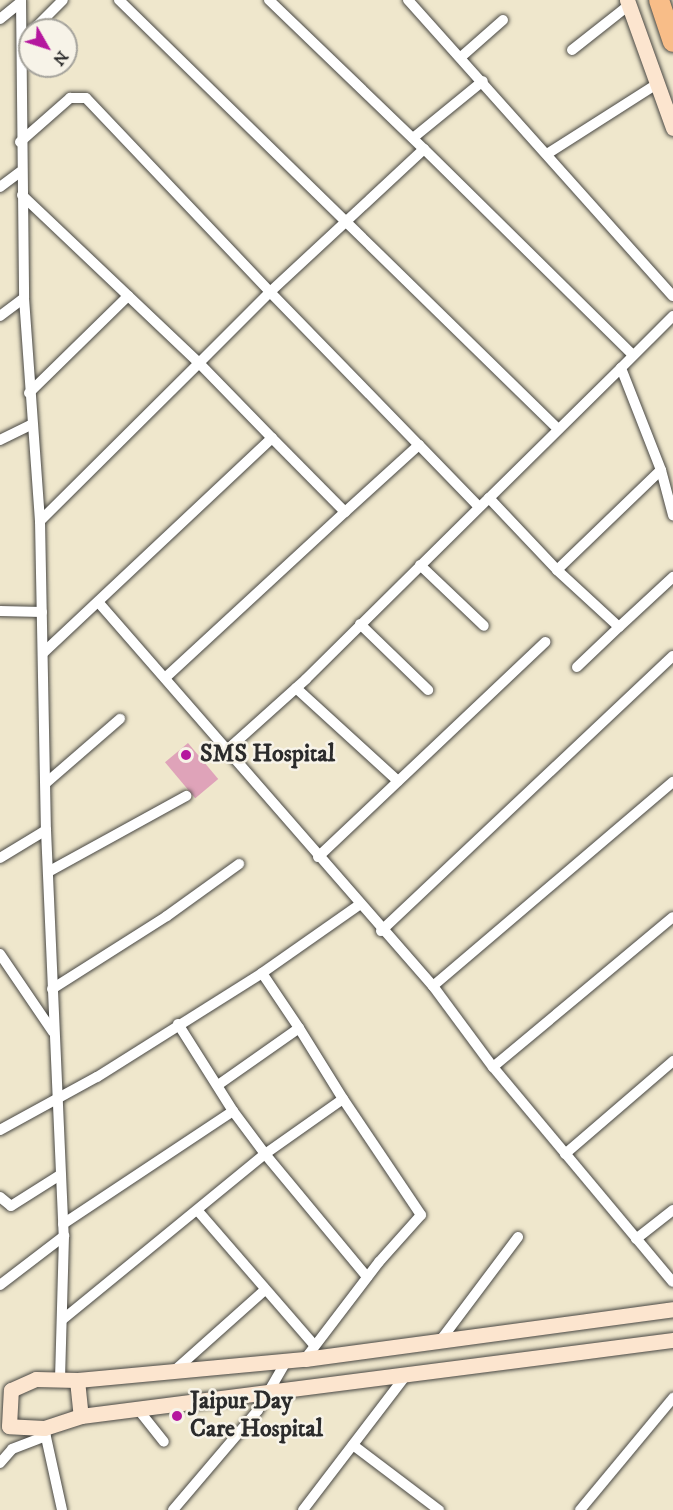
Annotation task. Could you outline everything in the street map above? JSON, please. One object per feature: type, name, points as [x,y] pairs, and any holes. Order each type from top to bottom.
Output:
[{"type":"highway","points":[[659,0],[673,42]]},
{"type":"street","points":[[44,18],[63,0]]},
{"type":"street","points":[[119,0],[558,429]]},
{"type":"street","points":[[269,0],[633,355]]},
{"type":"street","points":[[0,19],[21,1]]},
{"type":"street","points":[[21,1],[21,18]]},
{"type":"street","points":[[414,2],[673,296]]},
{"type":"street","points":[[572,50],[628,3],[673,128]]},
{"type":"street","points":[[461,57],[503,20]]},
{"type":"street","points":[[21,78],[20,172],[24,298],[39,521],[53,1032],[59,1096],[63,1230],[60,1380]]},
{"type":"street","points":[[413,138],[483,81]]},
{"type":"street","points":[[547,154],[657,84]]},
{"type":"street","points":[[20,142],[70,98],[86,98],[479,507]]},
{"type":"street","points":[[39,521],[270,292],[424,149]]},
{"type":"street","points":[[0,187],[20,172]]},
{"type":"street","points":[[22,195],[199,363],[345,512]]},
{"type":"street","points":[[29,393],[128,296]]},
{"type":"street","points":[[0,316],[24,298]]},
{"type":"street","points":[[227,750],[296,688],[673,316]]},
{"type":"street","points":[[621,368],[661,470],[673,515]]},
{"type":"street","points":[[0,440],[31,425]]},
{"type":"street","points":[[44,652],[99,603],[272,438]]},
{"type":"street","points":[[165,678],[419,445]]},
{"type":"street","points":[[558,570],[661,470]]},
{"type":"street","points":[[489,498],[558,570],[619,627]]},
{"type":"street","points":[[420,565],[484,626]]},
{"type":"street","points":[[577,667],[673,577]]},
{"type":"street","points":[[99,603],[381,931],[433,986],[493,1067],[673,1282]]},
{"type":"street","points":[[0,611],[42,612]]},
{"type":"street","points":[[360,624],[428,690]]},
{"type":"street","points":[[318,857],[544,642]]},
{"type":"street","points":[[381,931],[673,656]]},
{"type":"street","points":[[296,688],[398,781]]},
{"type":"street","points":[[46,783],[120,719]]},
{"type":"street","points":[[433,986],[673,782]]},
{"type":"street","points":[[48,872],[186,796]]},
{"type":"street","points":[[0,858],[46,830]]},
{"type":"street","points":[[52,989],[167,916],[239,864]]},
{"type":"street","points":[[0,1130],[97,1077],[262,973],[359,904]]},
{"type":"street","points":[[493,1067],[673,917]]},
{"type":"street","points":[[0,954],[53,1032]]},
{"type":"street","points":[[262,973],[421,1215],[367,1277],[305,1359]]},
{"type":"street","points":[[178,1024],[233,1111],[265,1154],[367,1277]]},
{"type":"street","points":[[218,1085],[300,1028]]},
{"type":"street","points":[[565,1154],[673,1061]]},
{"type":"street","points":[[62,1320],[265,1154],[343,1099]]},
{"type":"street","points":[[0,1285],[63,1230],[233,1111]]},
{"type":"street","points":[[0,1197],[11,1206],[60,1175]]},
{"type":"street","points":[[636,1239],[673,1209]]},
{"type":"street","points":[[198,1211],[314,1345]]},
{"type":"street","points":[[440,1342],[518,1237]]},
{"type":"street","points":[[174,1371],[265,1290]]},
{"type":"street","points":[[45,1432],[4,1427],[5,1391],[36,1379],[77,1380],[305,1359],[673,1309]]},
{"type":"street","points":[[0,1463],[12,1449],[81,1416],[673,1340]]},
{"type":"street","points":[[173,1510],[270,1392],[287,1360]]},
{"type":"street","points":[[303,1510],[407,1374]]},
{"type":"street","points":[[77,1380],[81,1416]]},
{"type":"street","points":[[580,1510],[673,1398]]},
{"type":"street","points":[[137,1408],[164,1442]]},
{"type":"street","points":[[45,1432],[62,1510]]},
{"type":"street","points":[[352,1445],[438,1510]]},
{"type":"building","points":[[188,743],[218,779],[195,798],[165,762]]},
{"type":"place","name":"SMS Hospital","points":[[186,755]]},
{"type":"place","name":"Jaipur Day Care Hospital","points":[[177,1416]]}]
